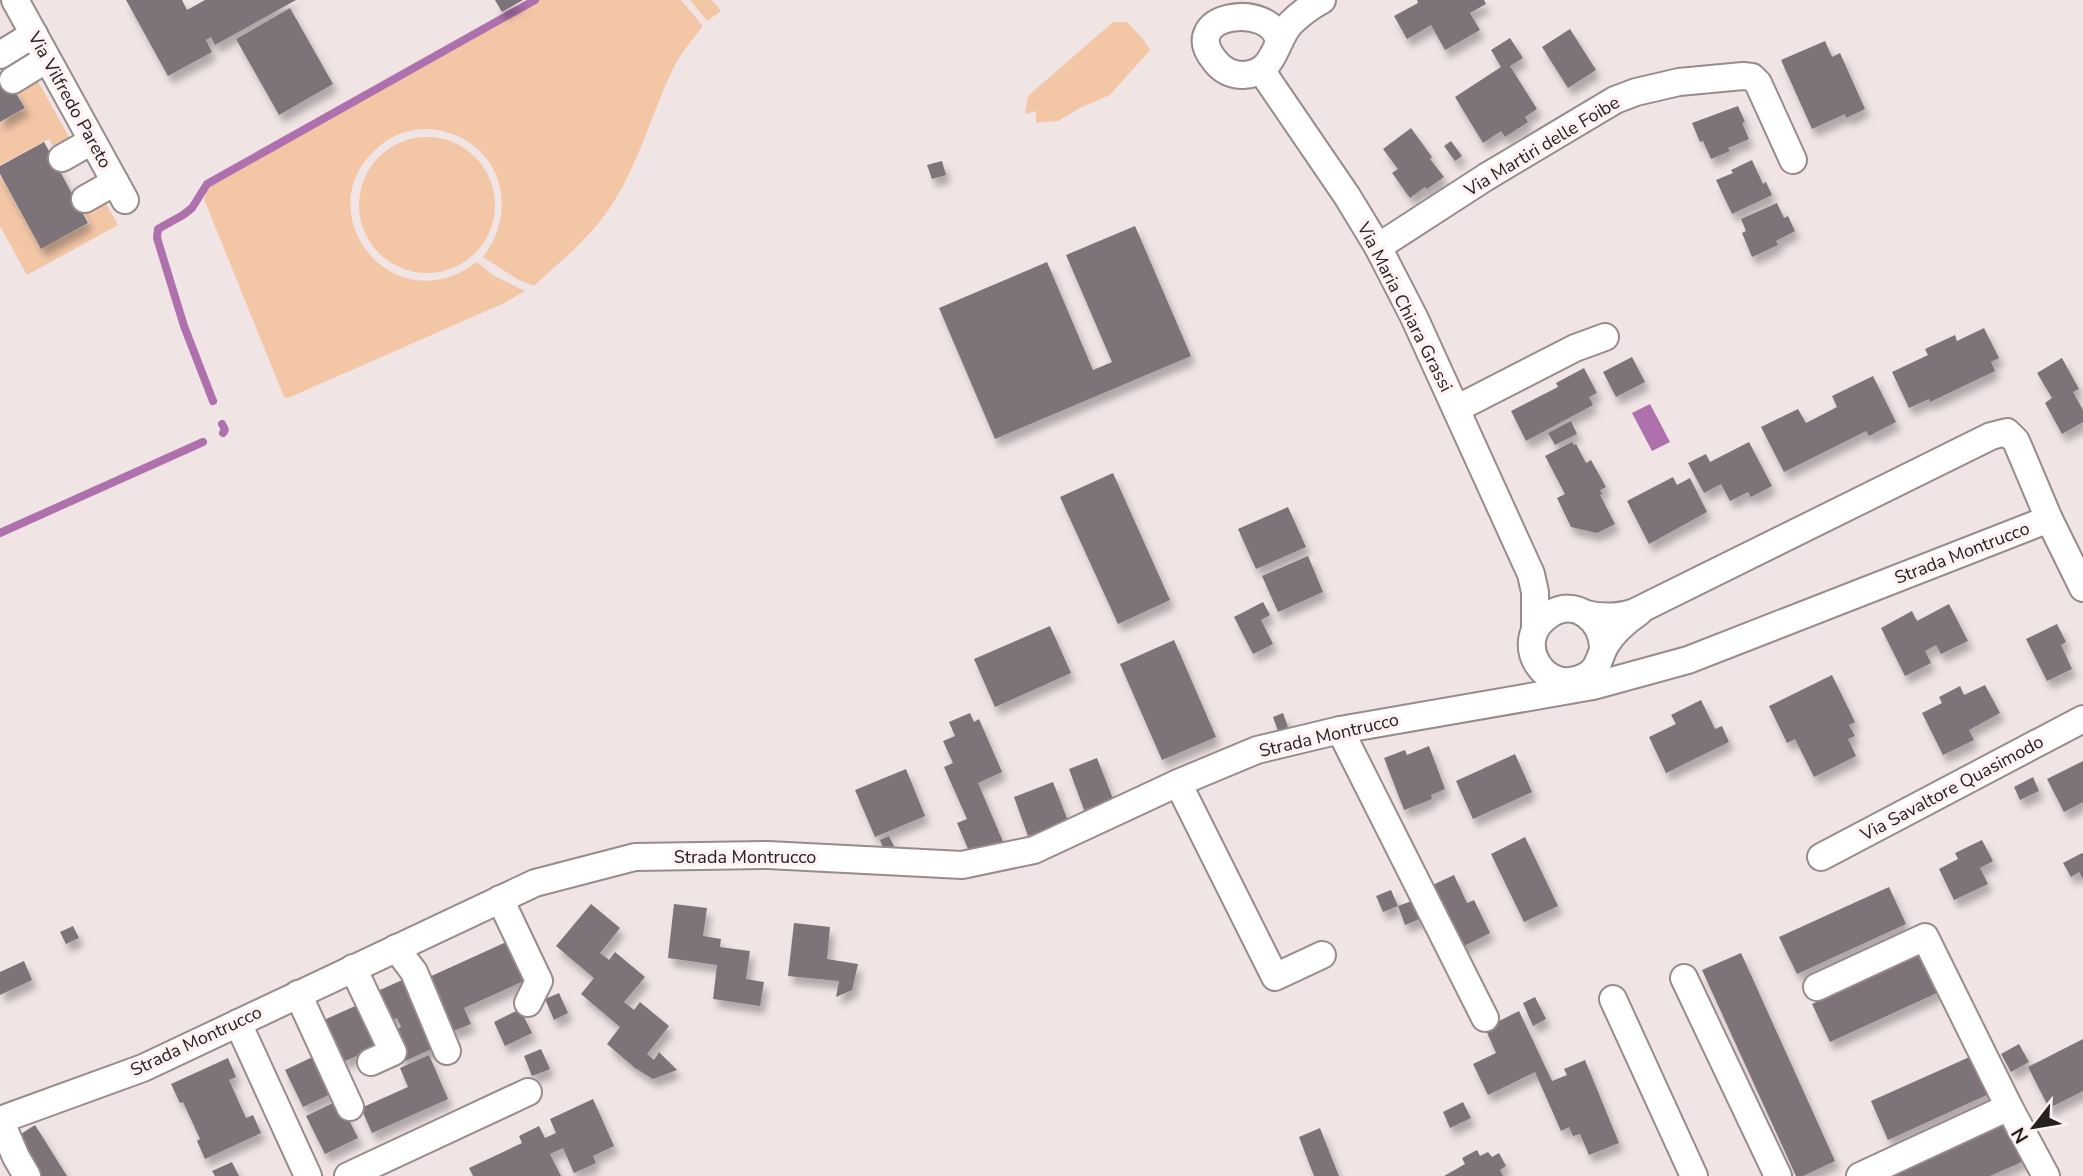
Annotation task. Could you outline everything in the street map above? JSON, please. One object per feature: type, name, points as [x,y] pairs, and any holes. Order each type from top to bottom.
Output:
[{"type":"street","name":"Via Vilfredo Pareto","points":[[15,0],[120,191],[85,199]]},
{"type":"street","points":[[1319,1],[1290,24],[1270,63],[1261,70],[1239,75],[1228,72],[1219,66],[1207,47],[1207,34],[1217,5],[1251,3],[1261,7],[1289,9],[1319,1]]},
{"type":"street","points":[[1261,7],[1275,22],[1279,42]]},
{"type":"street","points":[[0,55],[34,34]]},
{"type":"street","points":[[13,80],[47,59]]},
{"type":"street","name":"Via Maria Chiara Grassi","points":[[1261,70],[1347,196],[1378,247],[1414,317],[1524,557],[1535,592],[1535,629]]},
{"type":"street","name":"Via Martiri delle Foibe","points":[[1378,247],[1598,109],[1636,92],[1679,82],[1752,77],[1758,83],[1793,160]]},
{"type":"street","points":[[62,158],[92,141]]},
{"type":"street","points":[[1456,409],[1575,348],[1605,337]]},
{"type":"street","name":"Strada Montrucco","points":[[1535,629],[1542,619],[1552,612],[1564,609],[1616,617],[1645,608],[1991,436],[2007,432],[2016,441],[2049,519],[1688,660],[1598,668],[1576,680],[1564,681],[1553,678],[1537,667]]},
{"type":"street","points":[[2049,519],[2083,588]]},
{"type":"street","name":"Via Maria Chiara Grassi","points":[[1524,557],[1547,587],[1581,612]]},
{"type":"street","name":"Strada Montrucco","points":[[0,1120],[143,1068],[535,883],[635,857],[768,855],[962,865],[1034,850],[1178,783],[1257,750],[1340,730],[1564,691],[1598,668],[1618,630],[1645,608]]},
{"type":"street","points":[[1581,612],[1594,620],[1600,628],[1603,638],[1598,668]]},
{"type":"street","points":[[1535,629],[1531,640],[1532,652],[1544,683],[1564,691]]},
{"type":"street","points":[[1516,699],[1529,687],[1537,667]]},
{"type":"street","name":"Via Savaltore Quasimodo","points":[[1821,858],[2083,719]]},
{"type":"street","points":[[1340,730],[1485,1018]]},
{"type":"street","points":[[1178,783],[1275,977],[1322,955]]},
{"type":"street","points":[[499,899],[539,981],[528,1003]]},
{"type":"street","points":[[1817,987],[1925,937],[2046,1176]]},
{"type":"street","points":[[396,947],[414,972],[447,1051]]},
{"type":"street","points":[[353,968],[393,1052],[371,1062]]},
{"type":"street","points":[[1684,978],[1778,1176]]},
{"type":"street","points":[[298,994],[350,1107]]},
{"type":"street","points":[[1613,999],[1694,1176]]},
{"type":"street","points":[[238,1023],[308,1176]]},
{"type":"street","points":[[348,1176],[528,1092]]},
{"type":"street","points":[[1860,1176],[2009,1107]]},
{"type":"street","points":[[0,1120],[27,1176]]},
{"type":"shaded area","points":[[540,0],[681,0],[703,26],[675,65],[630,172],[611,206],[585,238],[534,286],[517,279],[483,257],[494,239],[502,200],[491,165],[479,150],[442,131],[426,129],[410,131],[388,140],[359,170],[351,198],[354,226],[367,251],[388,270],[414,280],[445,278],[477,262],[493,275],[525,291],[502,304],[288,398],[284,397],[204,199],[206,192],[210,186]]},
{"type":"shaded area","points":[[690,0],[712,0],[721,11],[707,21]]},
{"type":"shaded area","points":[[1113,22],[1127,22],[1150,50],[1110,95],[1058,121],[1036,123],[1036,111],[1025,114],[1028,96]]},
{"type":"shaded area","points":[[35,76],[69,137],[53,146],[49,139],[0,165],[0,123],[26,109],[14,87]]},
{"type":"shaded area","points":[[427,137],[453,142],[475,157],[490,179],[495,205],[490,231],[475,253],[453,268],[427,273],[401,268],[379,253],[364,231],[359,205],[364,179],[379,157],[401,142]]},
{"type":"shaded area","points":[[0,176],[41,249],[90,223],[81,207],[101,195],[118,225],[27,275],[0,226]]},
{"type":"shaded area","points":[[1650,404],[1670,442],[1652,451],[1632,413]]},
{"type":"building","points":[[126,0],[182,0],[187,10],[205,0],[296,0],[215,45],[211,37],[206,40],[212,52],[168,76]]},
{"type":"building","points":[[495,0],[523,0],[502,12]]},
{"type":"building","points":[[1417,0],[1484,0],[1486,4],[1470,13],[1480,30],[1445,50],[1431,25],[1407,39],[1394,16],[1418,3]]},
{"type":"building","points":[[290,8],[333,84],[279,115],[236,39]]},
{"type":"building","points":[[1570,29],[1596,70],[1568,88],[1542,47]]},
{"type":"building","points":[[1510,38],[1523,58],[1510,66],[1537,109],[1525,117],[1528,122],[1505,137],[1501,131],[1483,143],[1455,97],[1501,67],[1491,50]]},
{"type":"building","points":[[1825,41],[1832,57],[1840,53],[1865,109],[1846,118],[1845,114],[1812,129],[1781,60]]},
{"type":"building","points":[[0,72],[25,108],[0,122]]},
{"type":"building","points":[[1738,106],[1749,139],[1711,159],[1692,123]]},
{"type":"building","points":[[1411,128],[1444,177],[1410,198],[1392,173],[1398,169],[1383,149]]},
{"type":"building","points":[[1451,141],[1462,156],[1455,161],[1444,146]]},
{"type":"building","points":[[44,142],[88,223],[41,249],[0,174],[0,166]]},
{"type":"building","points":[[1752,160],[1763,184],[1766,182],[1772,195],[1732,214],[1716,180],[1733,173],[1731,170]]},
{"type":"building","points":[[942,161],[946,175],[932,179],[927,165]]},
{"type":"building","points":[[1777,203],[1784,218],[1788,216],[1795,231],[1776,241],[1778,245],[1752,257],[1742,233],[1746,231],[1741,219]]},
{"type":"building","points":[[1135,226],[1191,356],[995,439],[939,308],[1047,262],[1093,370],[1112,362],[1066,255]]},
{"type":"building","points":[[1984,328],[1999,358],[1991,362],[1995,371],[1930,402],[1929,399],[1909,408],[1892,372],[1928,355],[1925,349],[1955,335],[1957,341]]},
{"type":"building","points":[[1632,357],[1645,382],[1616,397],[1603,372]]},
{"type":"building","points":[[2062,358],[2079,389],[2073,392],[2083,410],[2083,422],[2062,434],[2045,403],[2052,398],[2037,373]]},
{"type":"building","points":[[1584,368],[1597,393],[1589,397],[1593,405],[1526,441],[1511,411],[1558,387],[1556,383]]},
{"type":"building","points":[[1873,376],[1896,422],[1869,436],[1866,431],[1784,472],[1761,427],[1798,409],[1806,423],[1837,407],[1832,396]]},
{"type":"building","points":[[1571,421],[1577,434],[1555,445],[1548,433]]},
{"type":"building","points":[[1572,442],[1576,444],[1586,463],[1591,460],[1606,487],[1600,490],[1600,495],[1615,524],[1597,533],[1571,527],[1557,498],[1565,494],[1545,456]]},
{"type":"building","points":[[1749,442],[1772,486],[1751,497],[1748,492],[1730,501],[1721,484],[1704,493],[1688,463],[1706,454],[1710,462]]},
{"type":"building","points":[[1113,473],[1170,600],[1118,624],[1060,497]]},
{"type":"building","points":[[1673,477],[1677,485],[1690,478],[1707,512],[1649,544],[1627,501]]},
{"type":"building","points":[[1288,507],[1306,547],[1256,569],[1238,529]]},
{"type":"building","points":[[1308,556],[1323,592],[1278,612],[1262,576]]},
{"type":"building","points":[[1263,602],[1270,615],[1261,620],[1273,644],[1253,654],[1234,617]]},
{"type":"building","points":[[1949,604],[1968,641],[1941,654],[1936,645],[1925,651],[1931,663],[1905,676],[1881,628],[1912,611],[1917,621]]},
{"type":"building","points":[[2057,624],[2066,642],[2061,645],[2072,669],[2047,681],[2026,639]]},
{"type":"building","points":[[1050,626],[1071,673],[995,707],[974,659]]},
{"type":"building","points":[[1174,640],[1216,737],[1162,760],[1120,664]]},
{"type":"building","points":[[1832,675],[1855,722],[1849,725],[1855,736],[1848,739],[1856,756],[1814,777],[1795,739],[1787,743],[1769,706]]},
{"type":"building","points":[[1985,685],[2000,713],[1969,730],[1974,740],[1943,755],[1922,713],[1942,703],[1939,697],[1960,686],[1964,695]]},
{"type":"building","points":[[1701,700],[1715,729],[1722,726],[1729,742],[1666,773],[1649,737],[1676,724],[1671,715]]},
{"type":"building","points":[[970,713],[974,722],[979,719],[1002,772],[978,783],[1004,844],[972,858],[957,823],[967,819],[944,767],[953,763],[943,741],[955,736],[949,722]]},
{"type":"building","points":[[1283,713],[1288,727],[1278,731],[1273,717]]},
{"type":"building","points":[[1429,746],[1445,789],[1431,795],[1432,799],[1404,810],[1384,758],[1405,750],[1407,755]]},
{"type":"building","points":[[1515,754],[1532,792],[1473,819],[1456,781]]},
{"type":"building","points":[[1097,758],[1113,799],[1084,810],[1069,769]]},
{"type":"building","points":[[2083,761],[2083,802],[2064,812],[2047,779]]},
{"type":"building","points":[[906,769],[925,816],[875,837],[855,790]]},
{"type":"building","points":[[2033,777],[2039,791],[2020,800],[2014,787]]},
{"type":"building","points":[[1053,782],[1068,821],[1028,836],[1014,797]]},
{"type":"building","points":[[889,836],[894,846],[884,850],[880,840]]},
{"type":"building","points":[[1525,837],[1558,906],[1524,922],[1491,854]]},
{"type":"building","points":[[1982,840],[1993,861],[1980,868],[1988,884],[1954,900],[1939,869],[1958,859],[1955,853]]},
{"type":"building","points":[[2082,853],[2083,879],[2079,872],[2071,877],[2063,863]]},
{"type":"building","points":[[1454,875],[1467,903],[1474,900],[1490,933],[1456,950],[1426,888]]},
{"type":"building","points":[[1889,887],[1906,924],[1797,974],[1779,937]]},
{"type":"building","points":[[1391,890],[1398,906],[1383,912],[1376,896]]},
{"type":"building","points":[[1417,899],[1424,917],[1405,925],[1398,906]]},
{"type":"building","points":[[591,904],[620,928],[600,953],[609,960],[615,952],[645,977],[624,1002],[634,1010],[640,1002],[669,1026],[647,1054],[654,1060],[659,1052],[677,1070],[653,1079],[635,1068],[607,1044],[620,1027],[581,994],[594,978],[556,946]]},
{"type":"building","points":[[674,904],[707,908],[703,936],[721,939],[720,947],[750,951],[746,979],[764,982],[760,1006],[713,999],[717,965],[668,958]]},
{"type":"building","points":[[794,923],[830,927],[827,959],[858,964],[852,990],[836,997],[839,981],[788,976]]},
{"type":"building","points":[[73,926],[79,938],[66,944],[60,932]]},
{"type":"building","points":[[515,938],[533,977],[464,1008],[471,1024],[451,1032],[427,978]]},
{"type":"building","points":[[1741,953],[1835,1161],[1803,1176],[1796,1176],[1702,970]]},
{"type":"building","points":[[1922,954],[1939,992],[1830,1042],[1812,1004]]},
{"type":"building","points":[[24,961],[32,980],[0,995],[0,972]]},
{"type":"building","points":[[409,977],[440,1045],[403,1062],[390,1033],[401,1027],[397,1018],[386,1023],[373,993]]},
{"type":"building","points":[[559,993],[568,1013],[554,1020],[545,999]]},
{"type":"building","points":[[1535,997],[1546,1019],[1533,1026],[1523,1003]]},
{"type":"building","points":[[364,1002],[383,1044],[343,1062],[324,1020]]},
{"type":"building","points":[[520,1009],[532,1033],[505,1046],[494,1022]]},
{"type":"building","points":[[1519,1011],[1552,1081],[1567,1075],[1564,1069],[1585,1060],[1619,1143],[1589,1155],[1580,1134],[1573,1136],[1569,1127],[1561,1131],[1535,1072],[1488,1095],[1473,1064],[1496,1053],[1485,1028]]},
{"type":"building","points":[[2083,1039],[2083,1091],[2049,1108],[2028,1067]]},
{"type":"building","points":[[2019,1044],[2029,1062],[2011,1072],[2001,1054]]},
{"type":"building","points":[[541,1049],[550,1069],[532,1076],[524,1056]]},
{"type":"building","points":[[317,1055],[335,1092],[303,1107],[285,1070]]},
{"type":"building","points":[[429,1055],[448,1099],[372,1133],[361,1108],[408,1087],[400,1068]]},
{"type":"building","points":[[1974,1055],[1991,1093],[1888,1140],[1871,1101]]},
{"type":"building","points":[[228,1058],[236,1077],[229,1080],[246,1118],[253,1115],[261,1133],[205,1159],[197,1141],[200,1139],[183,1102],[180,1103],[171,1084]]},
{"type":"building","points":[[593,1099],[614,1146],[593,1156],[596,1163],[574,1173],[563,1148],[550,1154],[561,1176],[473,1176],[469,1168],[522,1143],[519,1136],[539,1126],[545,1138],[556,1133],[550,1119]]},
{"type":"building","points":[[339,1100],[358,1138],[325,1154],[306,1116]]},
{"type":"building","points":[[1463,1102],[1471,1118],[1450,1128],[1443,1112]]},
{"type":"building","points":[[2006,1122],[2024,1161],[1990,1176],[1883,1176]]},
{"type":"building","points":[[35,1125],[67,1176],[40,1176],[16,1137]]},
{"type":"building","points":[[1320,1128],[1339,1176],[1314,1176],[1299,1137]]},
{"type":"building","points":[[1477,1150],[1480,1156],[1488,1152],[1492,1157],[1499,1153],[1506,1166],[1500,1170],[1503,1176],[1444,1176],[1465,1164],[1462,1158]]},
{"type":"building","points":[[232,1162],[239,1176],[215,1176],[212,1171]]},
{"type":"waterway","points":[[213,401],[184,326],[157,238],[158,229],[192,208],[207,184],[535,0]]},
{"type":"waterway","points":[[222,424],[225,430],[223,433]]},
{"type":"waterway","points":[[0,533],[203,442]]}]
